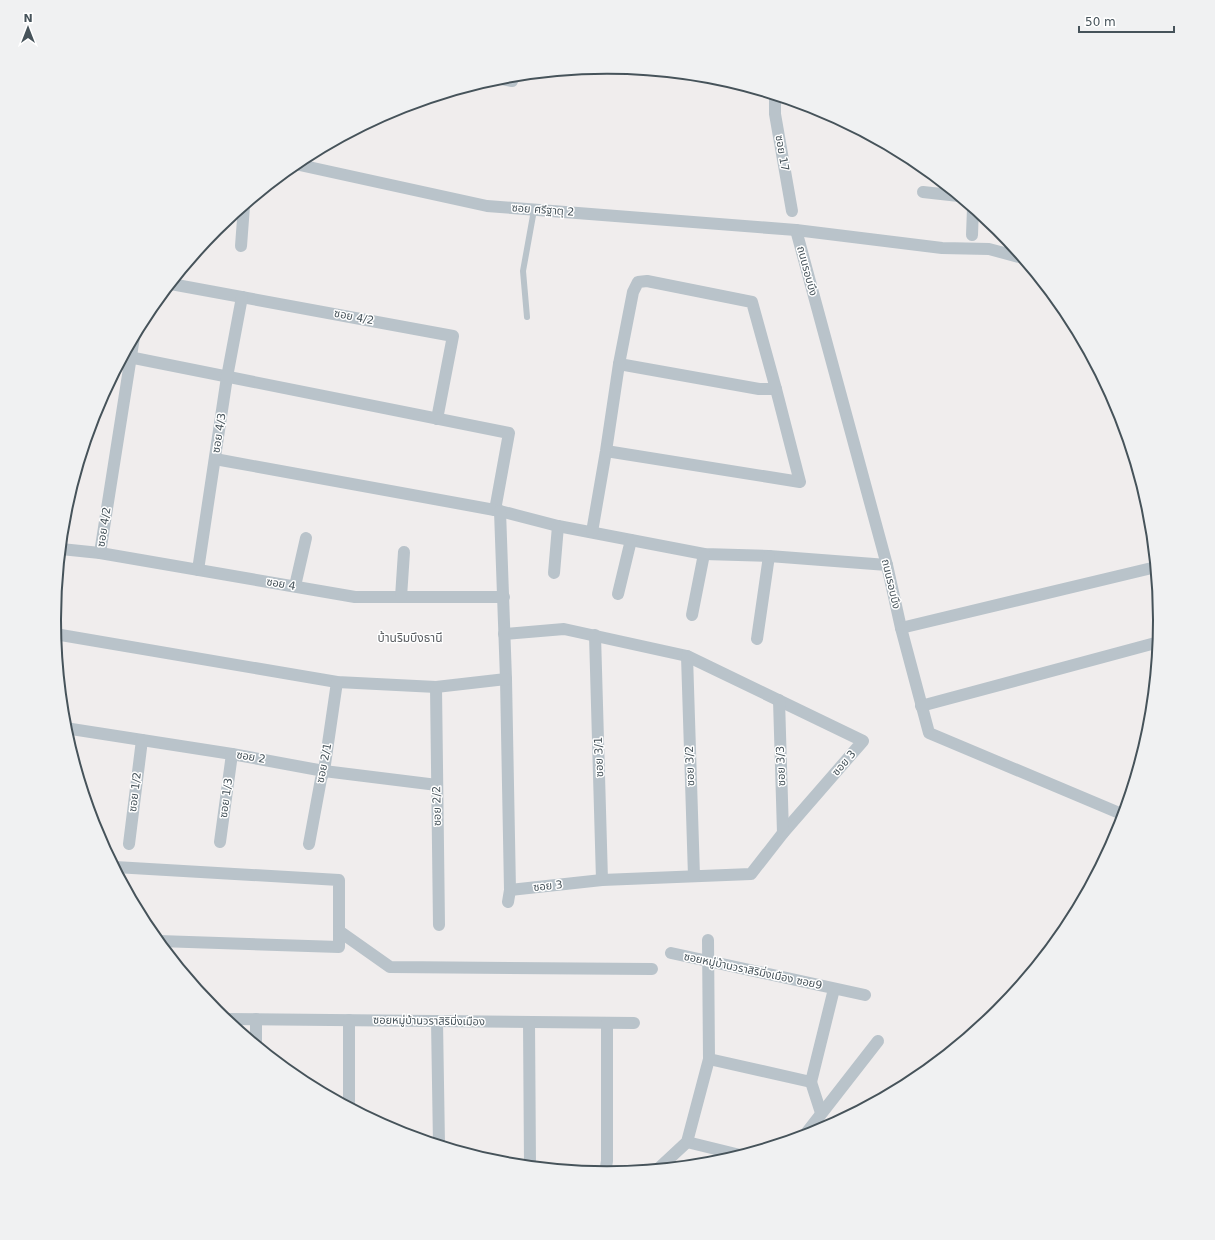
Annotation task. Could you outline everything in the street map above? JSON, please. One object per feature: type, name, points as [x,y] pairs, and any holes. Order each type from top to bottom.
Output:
[{"type":"street","name":"ซอย 17","points":[[775,100],[775,114],[792,211]]},
{"type":"street","name":"ซอย ศรีฐาตุ 2","points":[[304,166],[487,206],[796,230],[942,248],[989,249],[1014,256]]},
{"type":"street","points":[[923,192],[951,195]]},
{"type":"street","points":[[241,246],[244,212]]},
{"type":"street","points":[[972,235],[973,214]]},
{"type":"street","name":"ถนนรอบบึง","points":[[796,230],[887,566],[901,628],[929,733],[1118,813]]},
{"type":"street","points":[[592,532],[619,364],[633,292],[638,282],[647,281],[752,302],[800,482],[606,451]]},
{"type":"street","name":"ซอย 4/2","points":[[176,285],[453,336],[437,419]]},
{"type":"street","name":"ซอย 4/3","points":[[198,570],[227,377],[242,296]]},
{"type":"street","points":[[128,357],[509,433],[498,510],[504,597],[510,890],[508,902]]},
{"type":"street","name":"ซอย 4/2","points":[[100,553],[126,361]]},
{"type":"street","points":[[619,364],[759,389],[776,389]]},
{"type":"street","points":[[215,460],[498,510],[558,526],[704,554],[769,556],[887,566]]},
{"type":"street","points":[[554,573],[558,526]]},
{"type":"street","points":[[295,586],[306,538]]},
{"type":"street","points":[[618,594],[631,540]]},
{"type":"street","name":"ซอย 4","points":[[66,550],[100,553],[355,597],[504,597]]},
{"type":"street","points":[[401,597],[404,552]]},
{"type":"street","points":[[692,615],[704,554]]},
{"type":"street","points":[[757,639],[769,556]]},
{"type":"street","points":[[901,628],[1151,568]]},
{"type":"street","name":"ซอย 3","points":[[504,634],[564,628],[687,656],[863,742],[783,833],[751,874],[602,880],[510,890]]},
{"type":"street","points":[[61,635],[336,682],[436,687],[506,679]]},
{"type":"street","name":"ซอย 3/1","points":[[595,635],[602,880]]},
{"type":"street","points":[[921,706],[1153,644]]},
{"type":"street","name":"ซอย 3/2","points":[[687,656],[694,876]]},
{"type":"street","name":"ซอย 2/1","points":[[309,844],[321,779],[324,771],[336,682]]},
{"type":"street","name":"ซอย 2/2","points":[[436,687],[439,925]]},
{"type":"street","name":"ซอย 3/3","points":[[779,700],[783,833]]},
{"type":"street","name":"ซอย 2","points":[[73,729],[232,754],[324,771],[437,785]]},
{"type":"street","name":"ซอย 1/2","points":[[129,844],[142,740]]},
{"type":"street","name":"ซอย 1/3","points":[[220,842],[232,754]]},
{"type":"street","points":[[120,867],[339,880],[339,947],[165,941]]},
{"type":"street","points":[[339,931],[390,967],[652,969]]},
{"type":"street","points":[[663,1163],[687,1142],[709,1059],[708,940]]},
{"type":"street","name":"ซอยหมู่บ้านวราสิริมิ่งเมือง ซอย9","points":[[671,953],[865,995]]},
{"type":"street","name":"ซอยหมู่บ้านวราสิริมิ่งเมือง ซอย9","points":[[811,1082],[834,989]]},
{"type":"street","name":"ซอยหมู่บ้านวราสิริมิ่งเมือง","points":[[235,1019],[634,1023]]},
{"type":"street","points":[[256,1019],[256,1038]]},
{"type":"street","points":[[349,1020],[349,1101]]},
{"type":"street","points":[[437,1021],[439,1139]]},
{"type":"street","points":[[529,1022],[530,1161]]},
{"type":"street","points":[[607,1166],[608,1023]]},
{"type":"street","points":[[810,1127],[878,1041]]},
{"type":"street","points":[[709,1059],[811,1082],[821,1113]]},
{"type":"street","points":[[687,1142],[730,1152]]},
{"type":"lane","points":[[527,317],[523,270],[534,210]]},
{"type":"district","name":"บ้านริมบึงธานี","points":[[410,638]]}]
